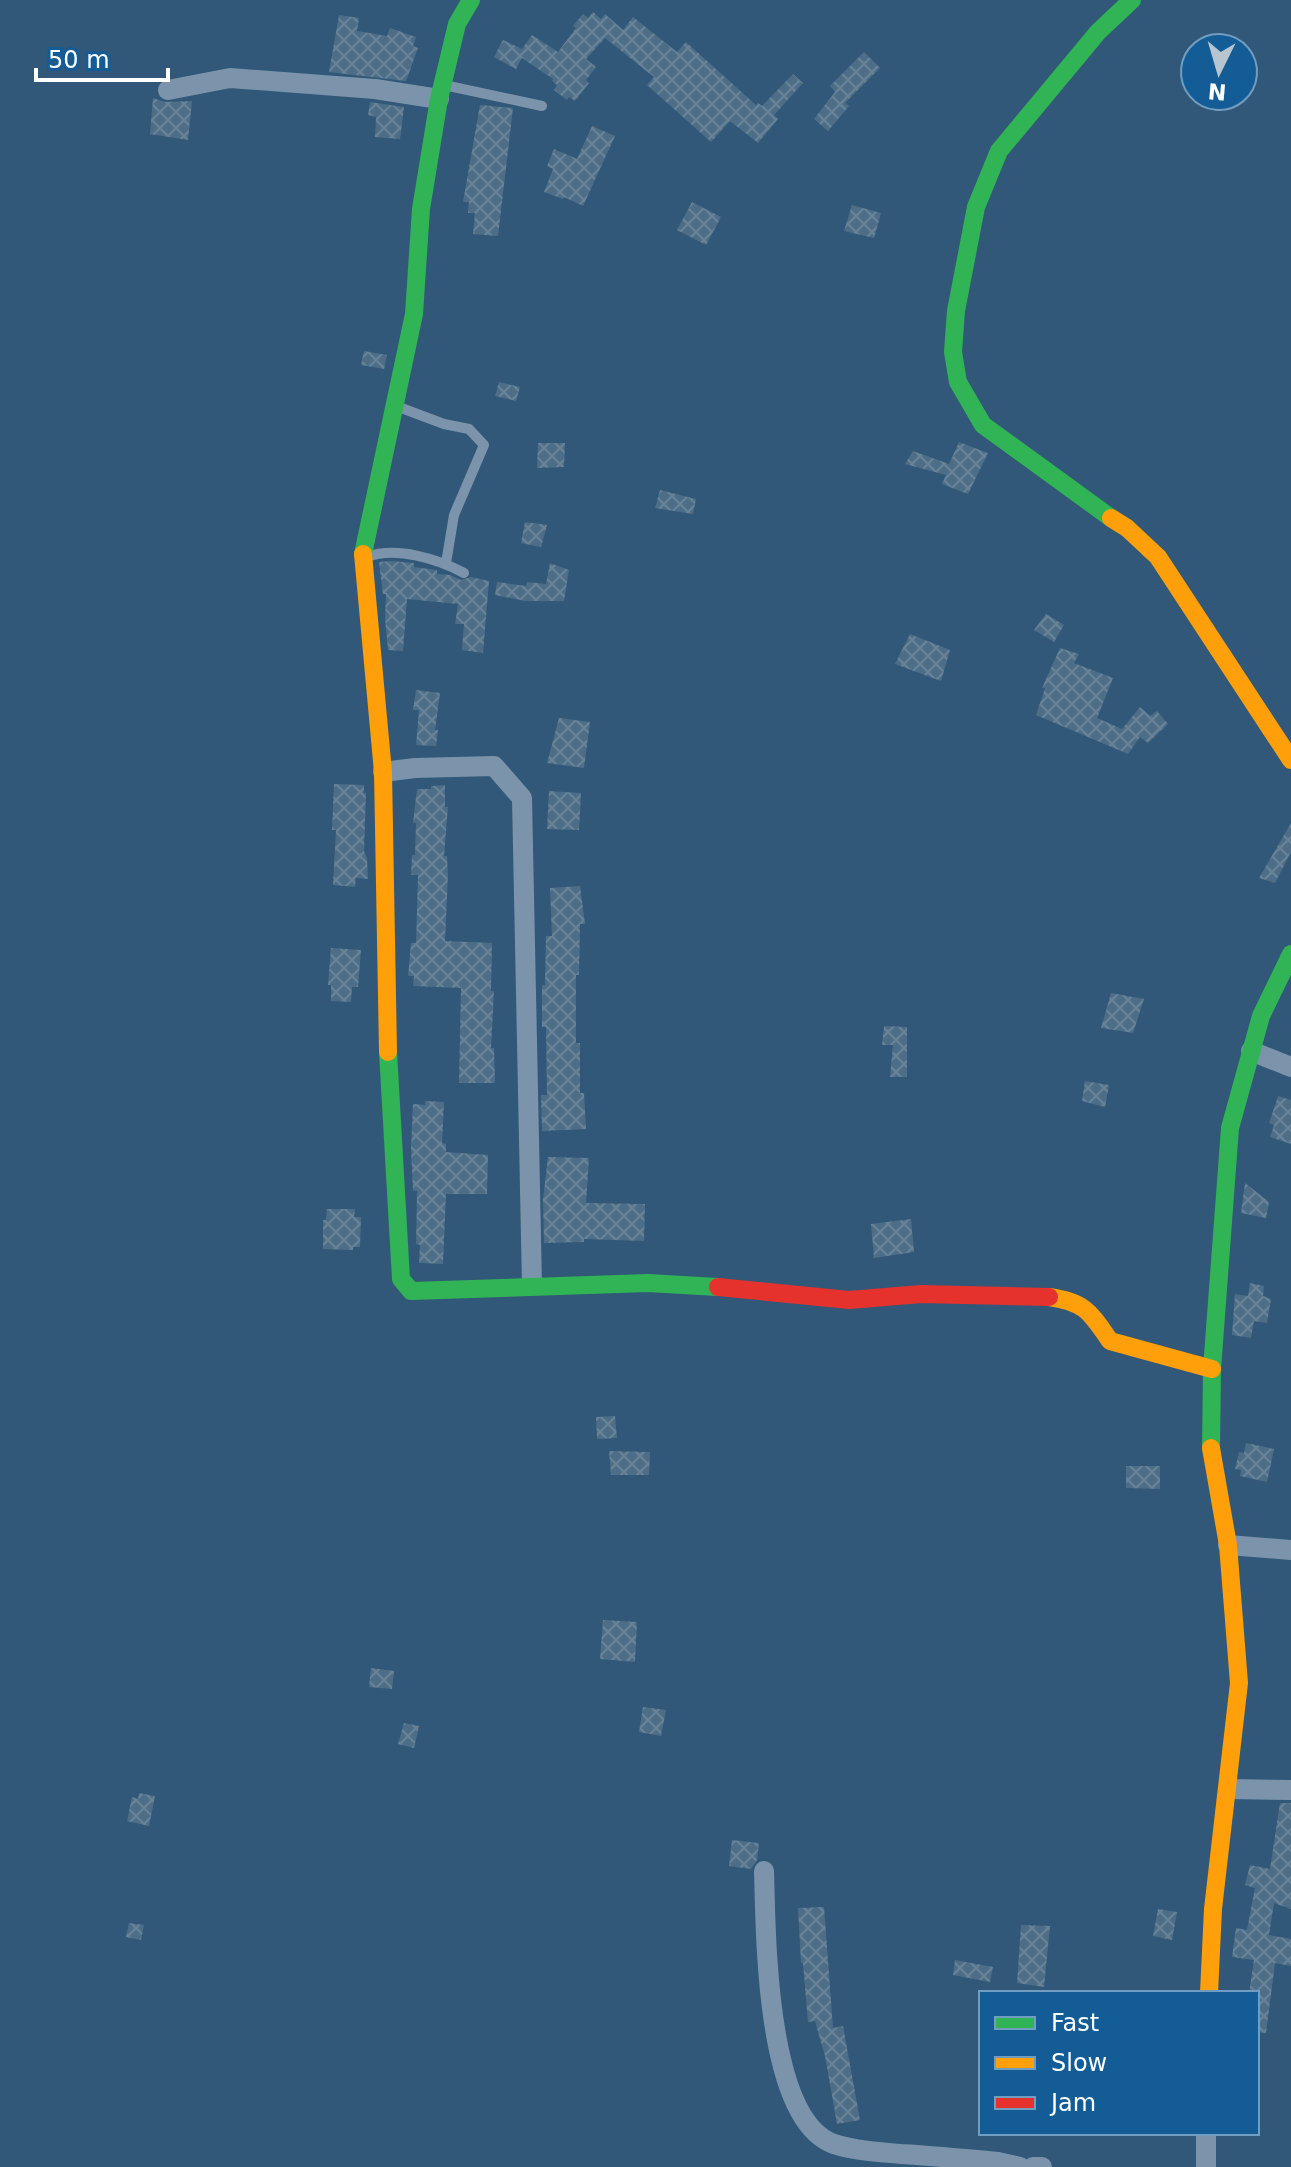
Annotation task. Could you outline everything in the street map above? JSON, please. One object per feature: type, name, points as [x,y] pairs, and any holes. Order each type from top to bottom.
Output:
[{"type":"street","points":[[471,0],[457,24],[441,92],[421,209],[414,314],[362,559],[383,772],[387,1031],[401,1279],[411,1291],[690,1284],[849,1300],[921,1294],[1071,1300],[1089,1310],[1110,1341],[1212,1369]]},
{"type":"street","points":[[1132,0],[1098,32],[999,151],[976,207],[958,295],[953,352],[958,382],[983,425],[1127,528],[1158,557],[1291,760]]},
{"type":"street","points":[[168,90],[230,78],[441,92]]},
{"type":"street","points":[[383,772],[494,766],[522,798],[532,1286]]},
{"type":"street","points":[[1209,1991],[1213,1909],[1239,1683],[1228,1545],[1210,1445],[1212,1369],[1230,1128],[1261,1016],[1291,954]]},
{"type":"street","points":[[1251,1051],[1291,1067]]},
{"type":"street","points":[[1228,1545],[1291,1550]]},
{"type":"street","points":[[1229,1789],[1291,1790]]},
{"type":"street","points":[[764,1871],[768,1982],[790,2089],[804,2119],[819,2136],[834,2144],[1020,2167]]},
{"type":"street","points":[[1206,2135],[1206,2167]]},
{"type":"street","points":[[1033,2167],[1042,2167]]},
{"type":"lane","points":[[441,92],[542,106]]},
{"type":"lane","points":[[394,406],[444,424],[469,429],[484,445],[454,515],[446,563]]},
{"type":"lane","points":[[362,559],[377,553],[400,554],[446,563],[464,573]]},
{"type":"building","points":[[593,12],[601,19],[605,14],[623,30],[633,17],[677,52],[686,42],[756,105],[762,106],[793,74],[803,83],[774,115],[778,119],[758,143],[730,121],[711,142],[647,85],[654,77],[605,38],[586,59],[596,67],[586,80],[589,83],[575,101],[569,97],[567,100],[554,90],[557,85],[553,79],[522,58],[516,69],[494,57],[503,40],[522,49],[532,35],[558,52],[583,14],[588,18]]},
{"type":"building","points":[[339,15],[359,18],[357,31],[387,36],[390,28],[416,37],[413,46],[418,48],[406,81],[329,72]]},
{"type":"building","points":[[864,52],[880,68],[845,103],[849,106],[828,131],[814,119],[835,92],[830,86]]},
{"type":"building","points":[[153,98],[165,102],[192,101],[188,140],[150,134]]},
{"type":"building","points":[[370,102],[404,107],[400,139],[375,137],[376,117],[368,115]]},
{"type":"building","points":[[480,105],[513,108],[498,236],[473,234],[475,213],[468,213],[469,202],[463,202]]},
{"type":"building","points":[[592,126],[615,136],[583,206],[544,192],[553,169],[547,166],[554,149],[577,159]]},
{"type":"building","points":[[692,202],[721,217],[706,245],[677,230]]},
{"type":"building","points":[[852,205],[881,213],[874,238],[844,231]]},
{"type":"building","points":[[364,351],[387,355],[384,369],[361,365]]},
{"type":"building","points":[[499,382],[520,387],[516,401],[495,396]]},
{"type":"building","points":[[959,442],[988,453],[968,494],[942,484],[946,475],[905,464],[913,451],[949,464]]},
{"type":"building","points":[[538,443],[565,443],[564,467],[537,468]]},
{"type":"building","points":[[660,490],[696,499],[693,514],[655,508]]},
{"type":"building","points":[[525,522],[547,525],[541,547],[521,543]]},
{"type":"building","points":[[379,562],[414,563],[414,567],[437,570],[437,574],[461,580],[471,577],[489,581],[483,653],[462,650],[464,624],[455,624],[458,604],[407,599],[403,651],[388,650],[386,594],[383,594]]},
{"type":"building","points":[[550,563],[569,570],[564,601],[525,601],[495,595],[497,582],[526,586],[527,582],[546,584]]},
{"type":"building","points":[[1046,614],[1064,625],[1054,642],[1034,630]]},
{"type":"building","points":[[910,634],[950,650],[941,681],[895,664]]},
{"type":"building","points":[[1060,648],[1079,654],[1074,663],[1113,678],[1097,718],[1122,729],[1140,707],[1150,716],[1157,711],[1168,724],[1148,743],[1140,737],[1128,754],[1036,715],[1045,688],[1042,688]]},
{"type":"building","points":[[416,690],[440,693],[436,746],[416,745],[419,710],[413,710]]},
{"type":"building","points":[[559,718],[590,722],[584,768],[547,763]]},
{"type":"building","points":[[334,784],[364,785],[366,793],[364,851],[368,879],[356,878],[355,887],[333,885],[336,830],[332,830]]},
{"type":"building","points":[[445,785],[445,807],[448,807],[444,856],[447,856],[448,875],[445,941],[492,943],[491,991],[494,991],[491,1048],[494,1048],[495,1083],[459,1083],[461,988],[413,986],[414,976],[408,976],[411,943],[416,943],[418,875],[411,875],[412,855],[415,855],[416,823],[413,823],[417,789]]},
{"type":"building","points":[[549,791],[581,793],[579,830],[547,829]]},
{"type":"building","points":[[1291,823],[1291,852],[1275,883],[1259,878]]},
{"type":"building","points":[[580,886],[585,924],[580,924],[579,975],[576,975],[576,1043],[580,1043],[580,1093],[584,1093],[586,1129],[542,1131],[541,1095],[547,1095],[542,985],[545,985],[546,936],[552,936],[550,888]]},
{"type":"building","points":[[331,948],[361,950],[358,987],[352,987],[351,1002],[331,1001],[331,985],[328,985]]},
{"type":"building","points":[[1111,993],[1144,999],[1133,1033],[1101,1028]]},
{"type":"building","points":[[884,1026],[907,1027],[907,1077],[890,1077],[893,1045],[882,1045]]},
{"type":"building","points":[[1085,1081],[1109,1085],[1105,1107],[1082,1101]]},
{"type":"building","points":[[1278,1096],[1291,1100],[1291,1144],[1270,1137],[1274,1125],[1269,1123]]},
{"type":"building","points":[[425,1101],[444,1102],[442,1143],[446,1144],[446,1152],[488,1155],[487,1194],[446,1194],[443,1264],[419,1263],[420,1245],[416,1244],[417,1191],[413,1191],[411,1149],[413,1104],[425,1105]]},
{"type":"building","points":[[548,1157],[589,1158],[586,1203],[645,1204],[644,1241],[584,1239],[584,1242],[544,1243],[543,1199]]},
{"type":"building","points":[[1245,1183],[1269,1202],[1266,1218],[1241,1213]]},
{"type":"building","points":[[327,1209],[355,1209],[354,1217],[361,1217],[360,1247],[353,1247],[353,1250],[323,1249],[323,1220],[326,1220]]},
{"type":"building","points":[[911,1219],[914,1252],[874,1258],[871,1224]]},
{"type":"building","points":[[1250,1283],[1264,1286],[1263,1296],[1271,1299],[1267,1323],[1254,1321],[1251,1338],[1232,1335],[1235,1294],[1248,1296]]},
{"type":"building","points":[[615,1416],[617,1438],[597,1439],[596,1417]]},
{"type":"building","points":[[1246,1443],[1274,1449],[1267,1482],[1240,1476],[1241,1470],[1235,1469],[1239,1452],[1244,1453]]},
{"type":"building","points":[[609,1451],[650,1452],[649,1475],[611,1475]]},
{"type":"building","points":[[1126,1466],[1160,1466],[1160,1489],[1126,1488]]},
{"type":"building","points":[[603,1620],[637,1622],[635,1662],[600,1659]]},
{"type":"building","points":[[371,1668],[394,1671],[392,1689],[369,1687]]},
{"type":"building","points":[[643,1707],[666,1710],[661,1736],[639,1732]]},
{"type":"building","points":[[404,1723],[419,1726],[414,1748],[398,1744]]},
{"type":"building","points":[[139,1793],[155,1796],[149,1826],[127,1821],[132,1797],[138,1799]]},
{"type":"building","points":[[1280,1803],[1291,1803],[1291,1909],[1274,1903],[1269,1935],[1291,1939],[1291,1966],[1275,1963],[1266,2033],[1259,2032],[1259,1991],[1249,1991],[1254,1960],[1232,1957],[1236,1928],[1247,1930],[1255,1888],[1245,1885],[1250,1865],[1270,1869]]},
{"type":"building","points":[[732,1840],[759,1843],[757,1860],[751,1869],[729,1866]]},
{"type":"building","points":[[824,1907],[833,2028],[843,2026],[860,2120],[837,2124],[825,2056],[815,2021],[808,2022],[801,1963],[798,1908]]},
{"type":"building","points":[[1158,1909],[1177,1912],[1172,1940],[1153,1936]]},
{"type":"building","points":[[129,1923],[144,1925],[141,1940],[126,1937]]},
{"type":"building","points":[[1021,1925],[1050,1926],[1044,1987],[1017,1983]]},
{"type":"building","points":[[955,1960],[993,1967],[990,1982],[953,1975]]},
{"type":"traffic: fast","points":[[363,554],[414,314],[421,209],[439,99],[457,24],[471,0]]},
{"type":"traffic: fast","points":[[1111,518],[983,425],[958,382],[953,352],[956,311],[976,207],[999,151],[1098,32],[1132,0]]},
{"type":"traffic: fast","points":[[1211,1448],[1212,1369],[1230,1128],[1261,1016],[1291,954]]},
{"type":"traffic: fast","points":[[388,1052],[401,1279],[411,1291],[648,1283],[718,1287]]},
{"type":"traffic: slow","points":[[1111,518],[1127,528],[1158,557],[1291,760]]},
{"type":"traffic: slow","points":[[363,554],[383,772],[388,1052]]},
{"type":"traffic: slow","points":[[1049,1297],[1071,1302],[1086,1310],[1110,1341],[1212,1369]]},
{"type":"traffic: slow","points":[[1209,1991],[1213,1909],[1239,1683],[1228,1545],[1211,1448]]},
{"type":"traffic: jam","points":[[718,1287],[849,1300],[921,1294],[1049,1297]]}]
